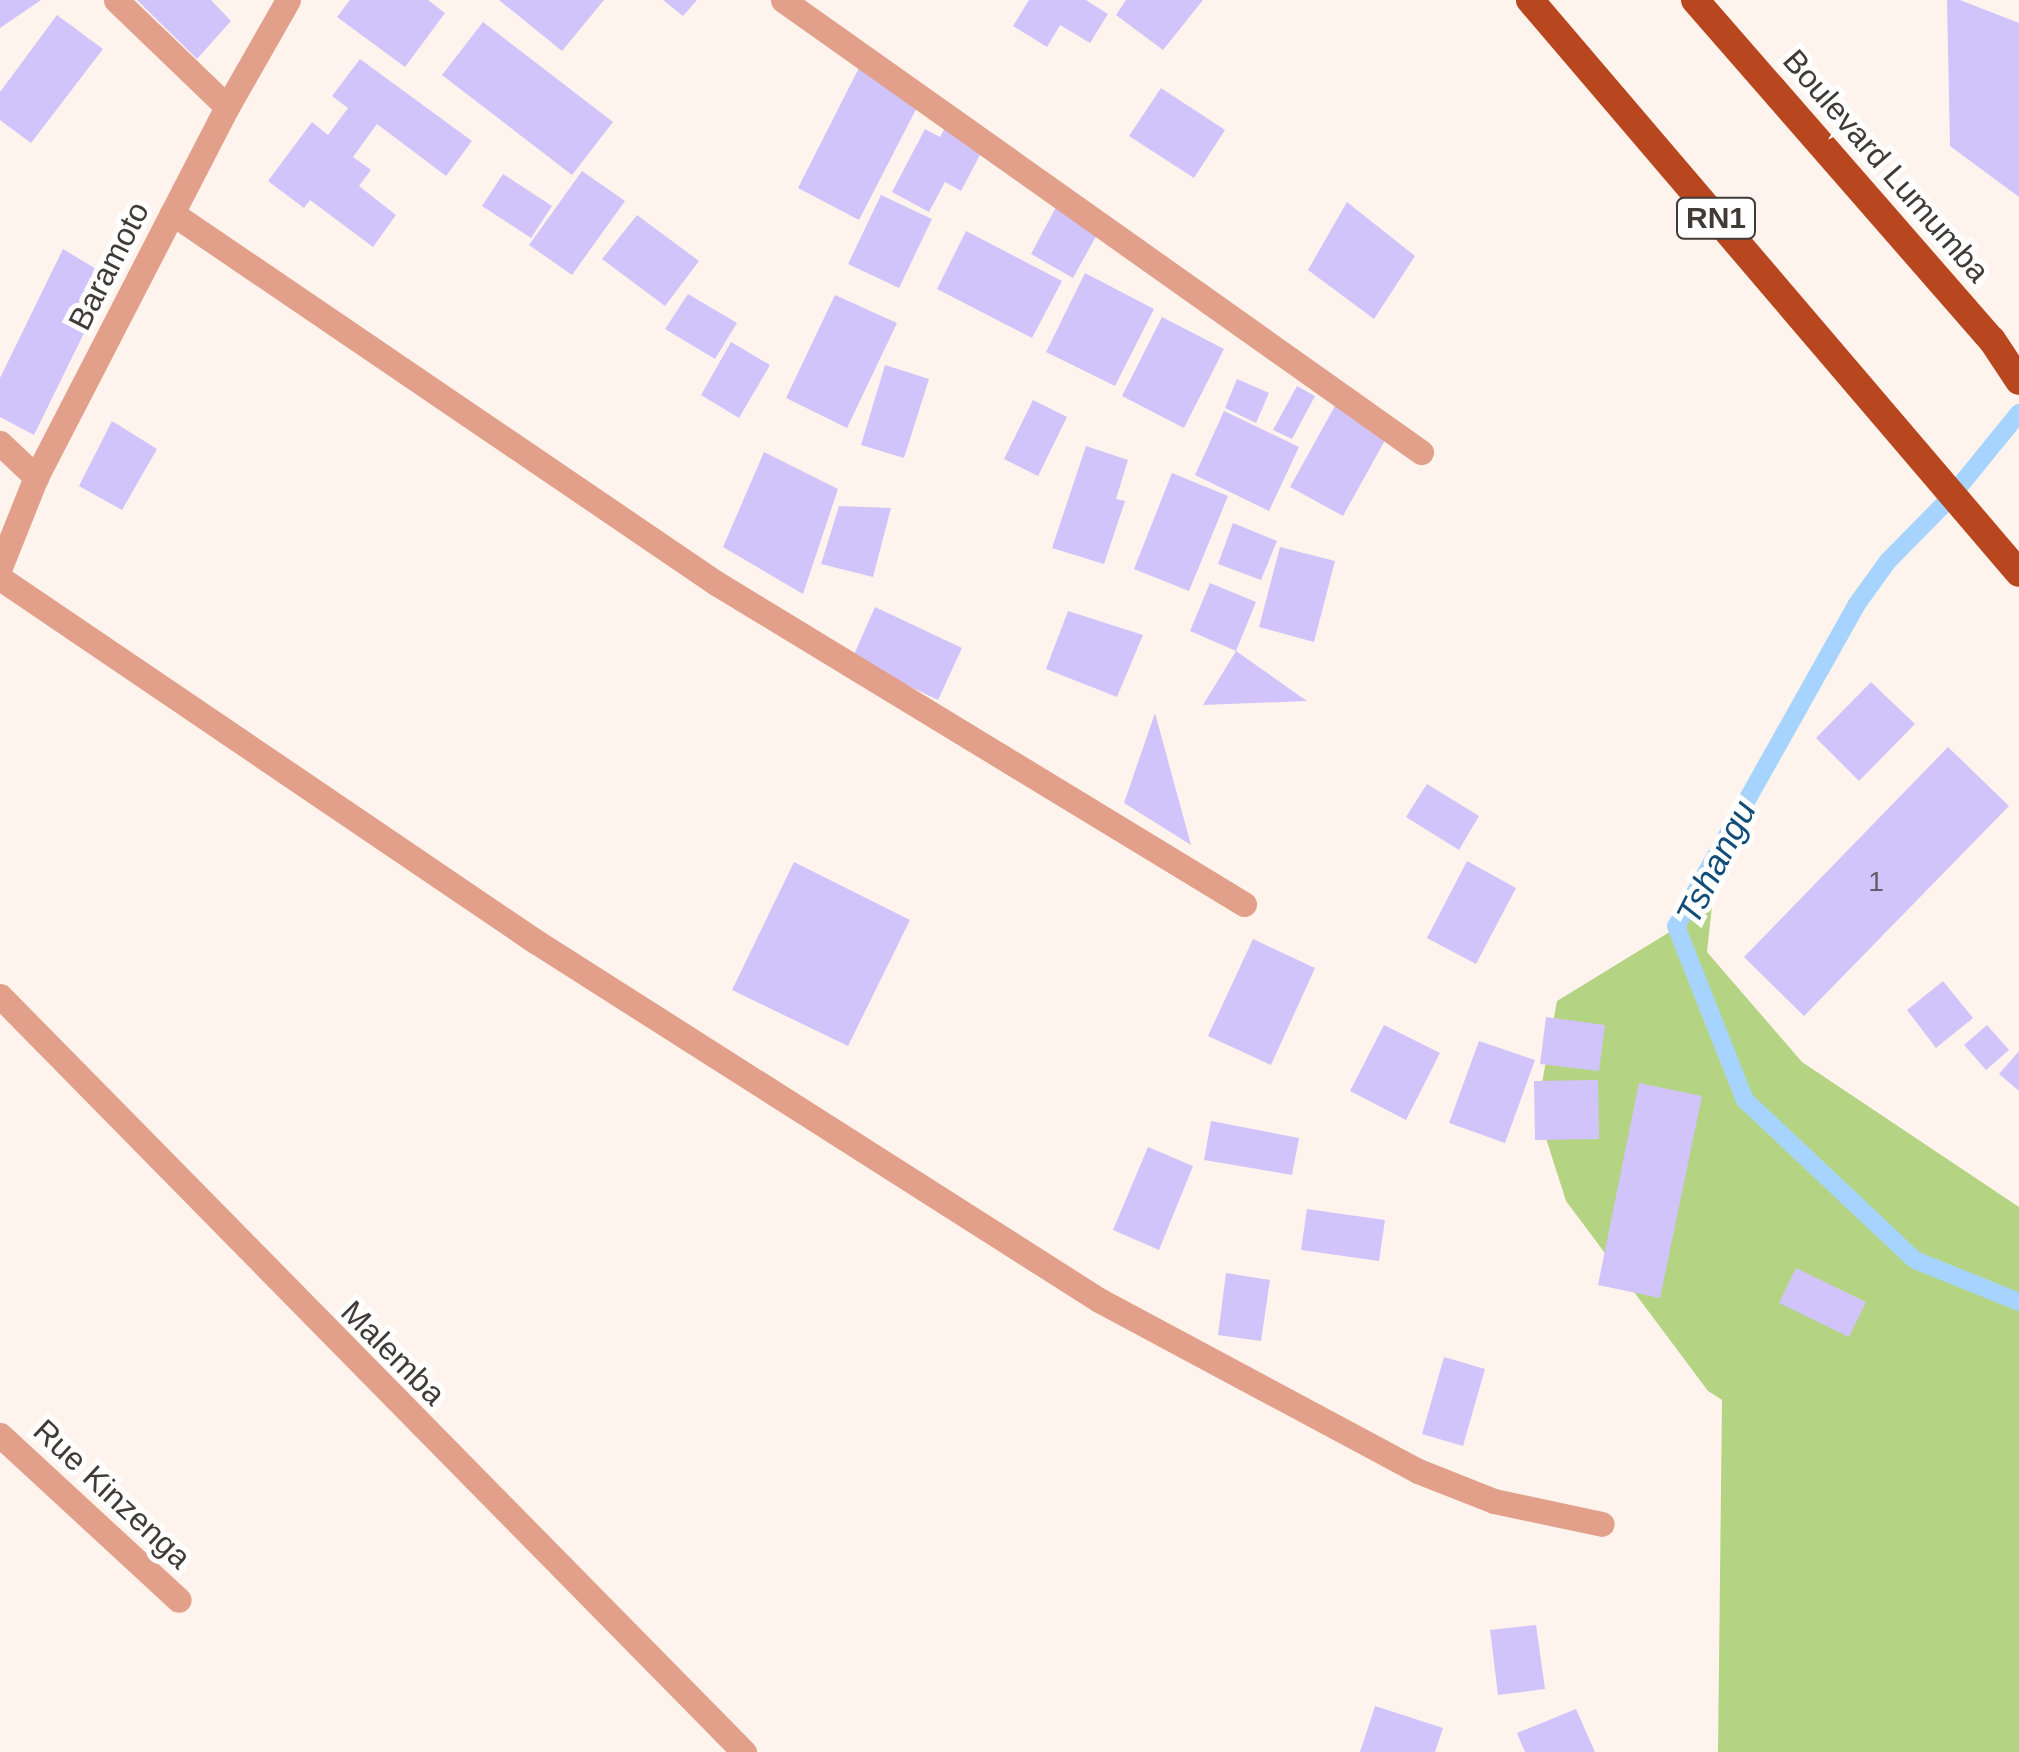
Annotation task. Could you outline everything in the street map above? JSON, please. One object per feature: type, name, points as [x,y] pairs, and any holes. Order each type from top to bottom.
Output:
[{"type":"highway","name":"RN1","points":[[1530,0],[2010,563]]},
{"type":"highway","name":"Boulevard Lumumba","points":[[1695,0],[1992,340],[2019,382]]},
{"type":"street","points":[[116,0],[227,106]]},
{"type":"street","name":"Baramoto","points":[[0,567],[36,478],[227,106],[288,0]]},
{"type":"street","points":[[784,0],[1421,452]]},
{"type":"street","points":[[172,213],[716,582],[1244,904]]},
{"type":"street","points":[[0,443],[36,478]]},
{"type":"street","points":[[0,578],[536,940],[1098,1300],[1306,1407],[1418,1471],[1494,1501],[1602,1524]]},
{"type":"street","name":"Malemba","points":[[0,996],[744,1752]]},
{"type":"street","name":"Rue Kinzenga","points":[[0,1434],[179,1600]]},
{"type":"green space","points":[[1712,906],[1707,952],[1802,1062],[2019,1207],[2019,1752],[1718,1752],[1722,1400],[1708,1391],[1566,1201],[1537,1110],[1557,1001]]},
{"type":"building","points":[[0,0],[41,0],[0,28]]},
{"type":"building","points":[[137,0],[211,0],[231,21],[197,59]]},
{"type":"building","points":[[350,0],[428,0],[445,13],[405,67],[337,17]]},
{"type":"building","points":[[499,0],[604,0],[562,51]]},
{"type":"building","points":[[663,0],[697,0],[683,16]]},
{"type":"building","points":[[1029,0],[1086,0],[1108,14],[1090,43],[1060,25],[1047,47],[1013,26]]},
{"type":"building","points":[[1126,0],[1203,0],[1163,50],[1116,15]]},
{"type":"building","points":[[1947,0],[1960,0],[2019,23],[2019,197],[1950,146]]},
{"type":"building","points":[[57,15],[103,49],[31,143],[0,120],[0,92]]},
{"type":"building","points":[[483,22],[613,122],[572,175],[442,75]]},
{"type":"building","points":[[865,56],[927,88],[859,220],[798,188]]},
{"type":"building","points":[[360,59],[472,141],[446,176],[377,124],[353,157],[371,170],[359,186],[396,215],[373,247],[310,200],[304,208],[268,181],[312,122],[328,135],[348,108],[332,96]]},
{"type":"building","points":[[1161,88],[1225,130],[1194,178],[1129,136]]},
{"type":"building","points":[[953,113],[991,134],[961,191],[945,182],[929,212],[892,192],[925,129],[940,137]]},
{"type":"building","points":[[582,171],[625,201],[572,275],[529,245]]},
{"type":"building","points":[[503,174],[552,206],[531,238],[482,206]]},
{"type":"building","points":[[881,195],[932,219],[899,288],[848,264]]},
{"type":"building","points":[[1062,196],[1105,220],[1073,278],[1031,254]]},
{"type":"building","points":[[1347,202],[1415,256],[1374,319],[1308,270]]},
{"type":"building","points":[[637,215],[699,261],[665,306],[602,259]]},
{"type":"building","points":[[966,231],[1062,281],[1032,338],[937,289]]},
{"type":"building","points":[[63,249],[111,278],[34,435],[0,417],[0,378]]},
{"type":"building","points":[[1085,273],[1154,309],[1115,386],[1046,352]]},
{"type":"building","points":[[688,294],[737,323],[715,359],[665,329]]},
{"type":"building","points":[[835,295],[897,323],[847,428],[786,398]]},
{"type":"building","points":[[1162,317],[1224,349],[1184,428],[1122,396]]},
{"type":"building","points":[[731,342],[770,365],[739,418],[701,395]]},
{"type":"building","points":[[885,365],[929,379],[904,458],[861,445]]},
{"type":"building","points":[[1237,379],[1269,393],[1256,423],[1225,408]]},
{"type":"building","points":[[1297,386],[1315,396],[1292,439],[1273,430]]},
{"type":"building","points":[[1341,395],[1394,424],[1343,516],[1290,487]]},
{"type":"building","points":[[1033,400],[1067,417],[1038,476],[1004,459]]},
{"type":"building","points":[[1224,411],[1299,447],[1269,511],[1195,475]]},
{"type":"building","points":[[112,421],[157,449],[122,510],[79,486]]},
{"type":"building","points":[[1086,446],[1128,460],[1116,499],[1125,501],[1104,564],[1052,548]]},
{"type":"building","points":[[764,452],[838,489],[803,594],[723,547]]},
{"type":"building","points":[[1172,473],[1228,496],[1189,591],[1134,569]]},
{"type":"building","points":[[839,506],[891,508],[873,577],[821,564]]},
{"type":"building","points":[[1233,523],[1277,541],[1261,580],[1218,564]]},
{"type":"building","points":[[1280,547],[1335,561],[1314,642],[1259,627]]},
{"type":"building","points":[[1210,583],[1256,602],[1236,651],[1190,631]]},
{"type":"building","points":[[875,607],[962,648],[938,700],[852,659]]},
{"type":"building","points":[[1068,611],[1143,635],[1117,697],[1046,669]]},
{"type":"building","points":[[1236,651],[1307,701],[1203,705]]},
{"type":"building","points":[[1871,682],[1915,724],[1859,781],[1816,738]]},
{"type":"building","points":[[1155,713],[1191,845],[1124,803]]},
{"type":"building","points":[[1948,747],[2009,806],[1804,1016],[1744,957]]},
{"type":"building","points":[[1427,784],[1479,816],[1459,850],[1406,817]]},
{"type":"building","points":[[1467,861],[1516,888],[1476,964],[1427,938]]},
{"type":"building","points":[[794,862],[910,920],[848,1046],[732,990]]},
{"type":"building","points":[[1253,939],[1315,968],[1271,1065],[1208,1036]]},
{"type":"building","points":[[1943,981],[1973,1018],[1936,1048],[1907,1010]]},
{"type":"building","points":[[1546,1017],[1605,1025],[1599,1071],[1540,1064]]},
{"type":"building","points":[[1384,1025],[1440,1053],[1406,1120],[1350,1091]]},
{"type":"building","points":[[1987,1025],[2009,1050],[1986,1070],[1964,1045]]},
{"type":"building","points":[[1479,1041],[1535,1060],[1505,1143],[1449,1123]]},
{"type":"building","points":[[2019,1051],[2019,1091],[1999,1074]]},
{"type":"building","points":[[1598,1080],[1599,1139],[1535,1140],[1534,1081]]},
{"type":"building","points":[[1639,1083],[1702,1096],[1660,1298],[1598,1285]]},
{"type":"building","points":[[1211,1121],[1299,1138],[1292,1175],[1204,1160]]},
{"type":"building","points":[[1148,1147],[1193,1166],[1159,1250],[1113,1230]]},
{"type":"building","points":[[1307,1209],[1385,1220],[1379,1261],[1301,1250]]},
{"type":"building","points":[[1796,1268],[1866,1302],[1849,1337],[1779,1303]]},
{"type":"building","points":[[1226,1273],[1270,1280],[1261,1341],[1218,1335]]},
{"type":"building","points":[[1444,1357],[1485,1369],[1463,1446],[1422,1434]]},
{"type":"building","points":[[1536,1625],[1545,1689],[1498,1695],[1490,1630]]},
{"type":"building","points":[[1375,1706],[1443,1728],[1435,1752],[1360,1752]]},
{"type":"building","points":[[1576,1709],[1595,1752],[1525,1752],[1517,1733]]},
{"type":"waterway","name":"Tshangu","points":[[2019,413],[1949,499],[1888,561],[1857,604],[1676,926],[1745,1100],[1915,1260],[2019,1302]]}]
